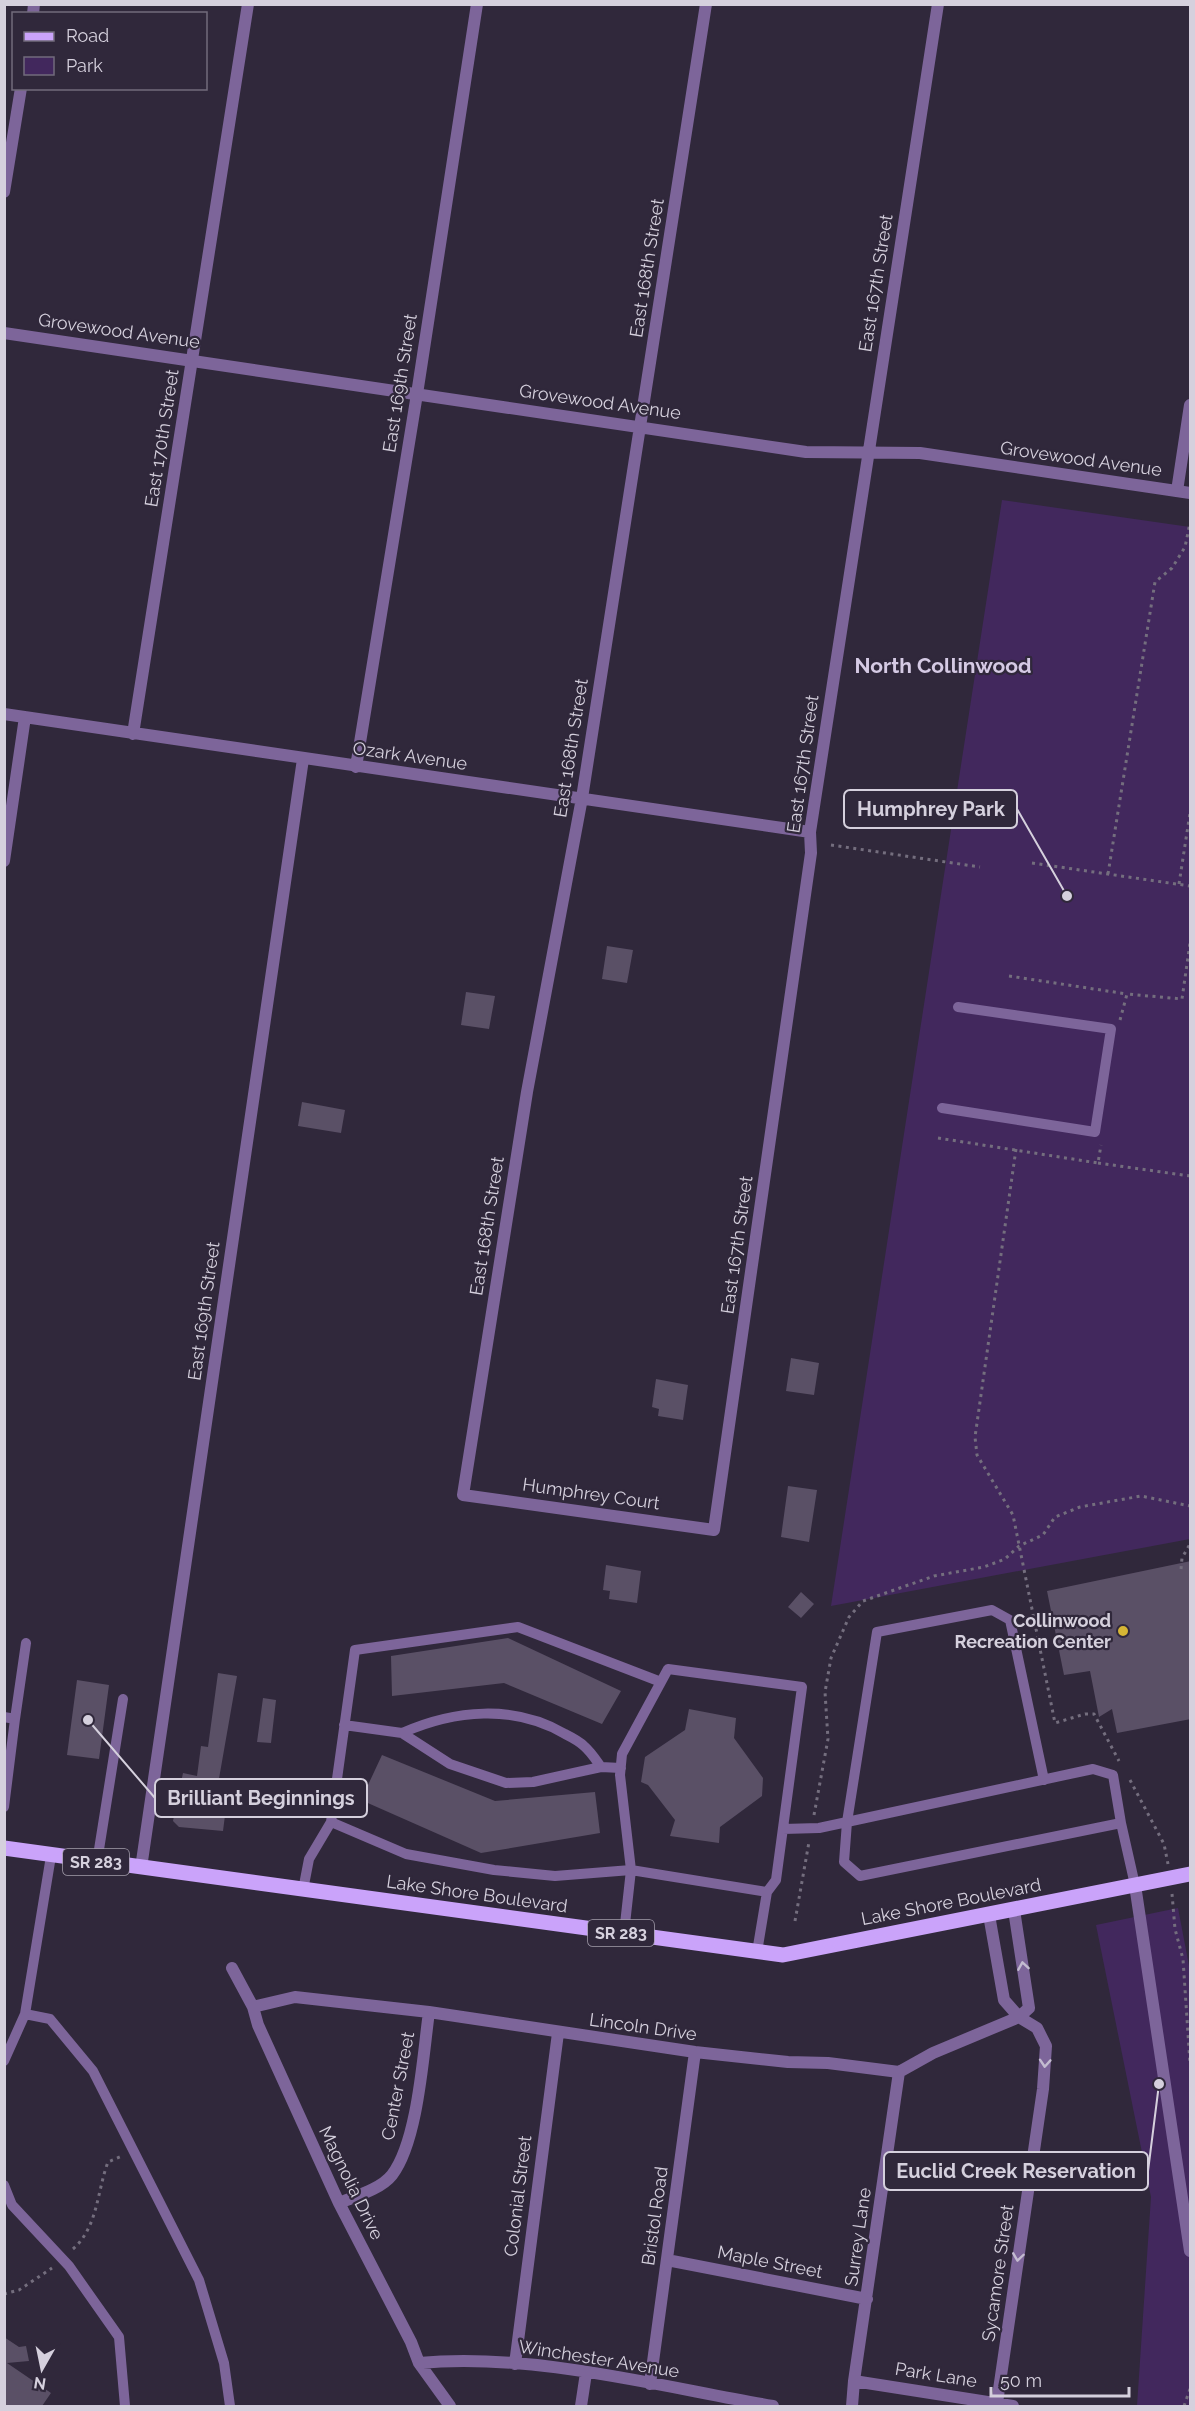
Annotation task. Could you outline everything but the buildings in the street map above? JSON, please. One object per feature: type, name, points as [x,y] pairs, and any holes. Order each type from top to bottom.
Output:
[{"type":"main road","name":"Lake Shore Boulevard","points":[[4,1848],[783,1955],[1191,1874]]},
{"type":"street","name":"East 170th Street","points":[[133,734],[248,4]]},
{"type":"street","name":"East 169th Street","points":[[356,767],[417,394],[477,4]]},
{"type":"street","name":"East 168th Street","points":[[463,1495],[527,1092],[582,798],[706,4]]},
{"type":"street","name":"East 167th Street","points":[[714,1530],[811,853],[810,832],[938,4]]},
{"type":"street","points":[[4,192],[21,90]]},
{"type":"street","name":"Grovewood Avenue","points":[[4,333],[806,452],[920,453],[1191,494]]},
{"type":"street","points":[[1177,492],[1191,405]]},
{"type":"street","name":"Ozark Avenue","points":[[4,714],[810,832]]},
{"type":"street","points":[[4,861],[26,717]]},
{"type":"street","name":"East 169th Street","points":[[141,1868],[303,759]]},
{"type":"street","name":"Humphrey Court","points":[[463,1495],[714,1530]]},
{"type":"street","points":[[1135,1885],[1191,2251]]},
{"type":"street","points":[[899,2072],[933,2053],[1019,2017],[1029,2008],[1014,1910]]},
{"type":"street","name":"Sycamore Street","points":[[989,1914],[1004,2000],[1019,2017],[1037,2028],[1046,2046],[1043,2089],[997,2403]]},
{"type":"street","name":"Magnolia Drive","points":[[232,1968],[253,2007],[258,2025],[339,2203],[411,2342],[419,2363],[450,2406]]},
{"type":"street","name":"Lincoln Drive","points":[[253,2007],[295,1998],[429,2012],[695,2052],[788,2062],[828,2063],[899,2072]]},
{"type":"street","name":"Center Street","points":[[339,2203],[380,2185],[392,2176],[400,2160],[412,2126],[429,2012]]},
{"type":"street","name":"Colonial Street","points":[[515,2364],[558,2033]]},
{"type":"street","name":"Bristol Road","points":[[650,2384],[695,2052]]},
{"type":"street","name":"Surrey Lane","points":[[852,2406],[899,2072]]},
{"type":"street","name":"Maple Street","points":[[667,2260],[867,2299]]},
{"type":"street","name":"Winchester Avenue","points":[[419,2363],[445,2360],[515,2364],[650,2384],[709,2401],[773,2406]]},
{"type":"street","points":[[581,2406],[586,2373]]},
{"type":"street","name":"Park Lane","points":[[854,2381],[1013,2406]]},
{"type":"lane","points":[[942,1108],[1095,1132],[1111,1029],[958,1007]]},
{"type":"lane","points":[[1044,1780],[1010,1620],[992,1610],[877,1632],[847,1822],[844,1862],[860,1876],[1122,1823]]},
{"type":"lane","points":[[303,1890],[309,1859],[331,1822],[355,1650],[518,1627],[661,1682]]},
{"type":"lane","points":[[4,1807],[10,1718],[26,1643]]},
{"type":"lane","points":[[624,1934],[631,1870],[621,1768],[622,1754],[668,1669],[802,1687],[776,1880],[767,1892],[758,1952]]},
{"type":"lane","points":[[97,1862],[123,1699]]},
{"type":"lane","points":[[402,1734],[430,1721],[498,1712],[524,1715],[551,1726],[584,1745],[602,1767]]},
{"type":"lane","points":[[344,1725],[402,1734],[450,1764],[506,1783],[533,1782],[602,1767],[621,1768]]},
{"type":"lane","points":[[783,1829],[811,1828],[847,1822],[1093,1769],[1113,1775],[1135,1885]]},
{"type":"lane","points":[[331,1822],[406,1854],[494,1870],[555,1876],[631,1870],[767,1892]]},
{"type":"lane","points":[[4,2061],[25,2014],[51,1856]]},
{"type":"lane","points":[[25,2014],[50,2019],[93,2071],[199,2280],[224,2363],[230,2406]]},
{"type":"lane","points":[[4,2185],[12,2205],[62,2259],[119,2337],[125,2406]]},
{"type":"path","points":[[1108,874],[1155,582],[1172,568],[1191,524]]},
{"type":"path","points":[[1179,884],[1191,813]]},
{"type":"path","points":[[831,845],[980,867]]},
{"type":"path","points":[[1032,863],[1191,886]]},
{"type":"path","points":[[1009,976],[1127,994]]},
{"type":"path","points":[[1016,1149],[975,1437],[977,1455],[1013,1515],[1055,1723]]},
{"type":"path","points":[[1098,1163],[1191,1176]]},
{"type":"path","points":[[1181,1569],[1182,1558],[1191,1544]]},
{"type":"path","points":[[795,1921],[815,1809]]},
{"type":"path","points":[[1173,1903],[1182,1959],[1191,2064]]},
{"type":"path","points":[[4,2294],[19,2290],[44,2275],[79,2243],[93,2219],[108,2162],[133,2150]]},
{"type":"path","points":[[1184,2406],[1191,2389]]},
{"type":"green space","points":[[1002,500],[1190,527],[1190,1539],[831,1606]]},
{"type":"green space","points":[[1178,1908],[1190,1971],[1190,2406],[1137,2406],[1151,2197],[1096,1925]]},
{"type":"place","name":"Humphrey Park","points":[[1067,896]]},
{"type":"place","name":"Collinwood Recreation Center","points":[[1123,1631]]},
{"type":"place","name":"Brilliant Beginnings","points":[[88,1720]]},
{"type":"place","name":"Euclid Creek Reservation","points":[[1159,2084]]},
{"type":"district","name":"North Collinwood","points":[[943,666]]}]
